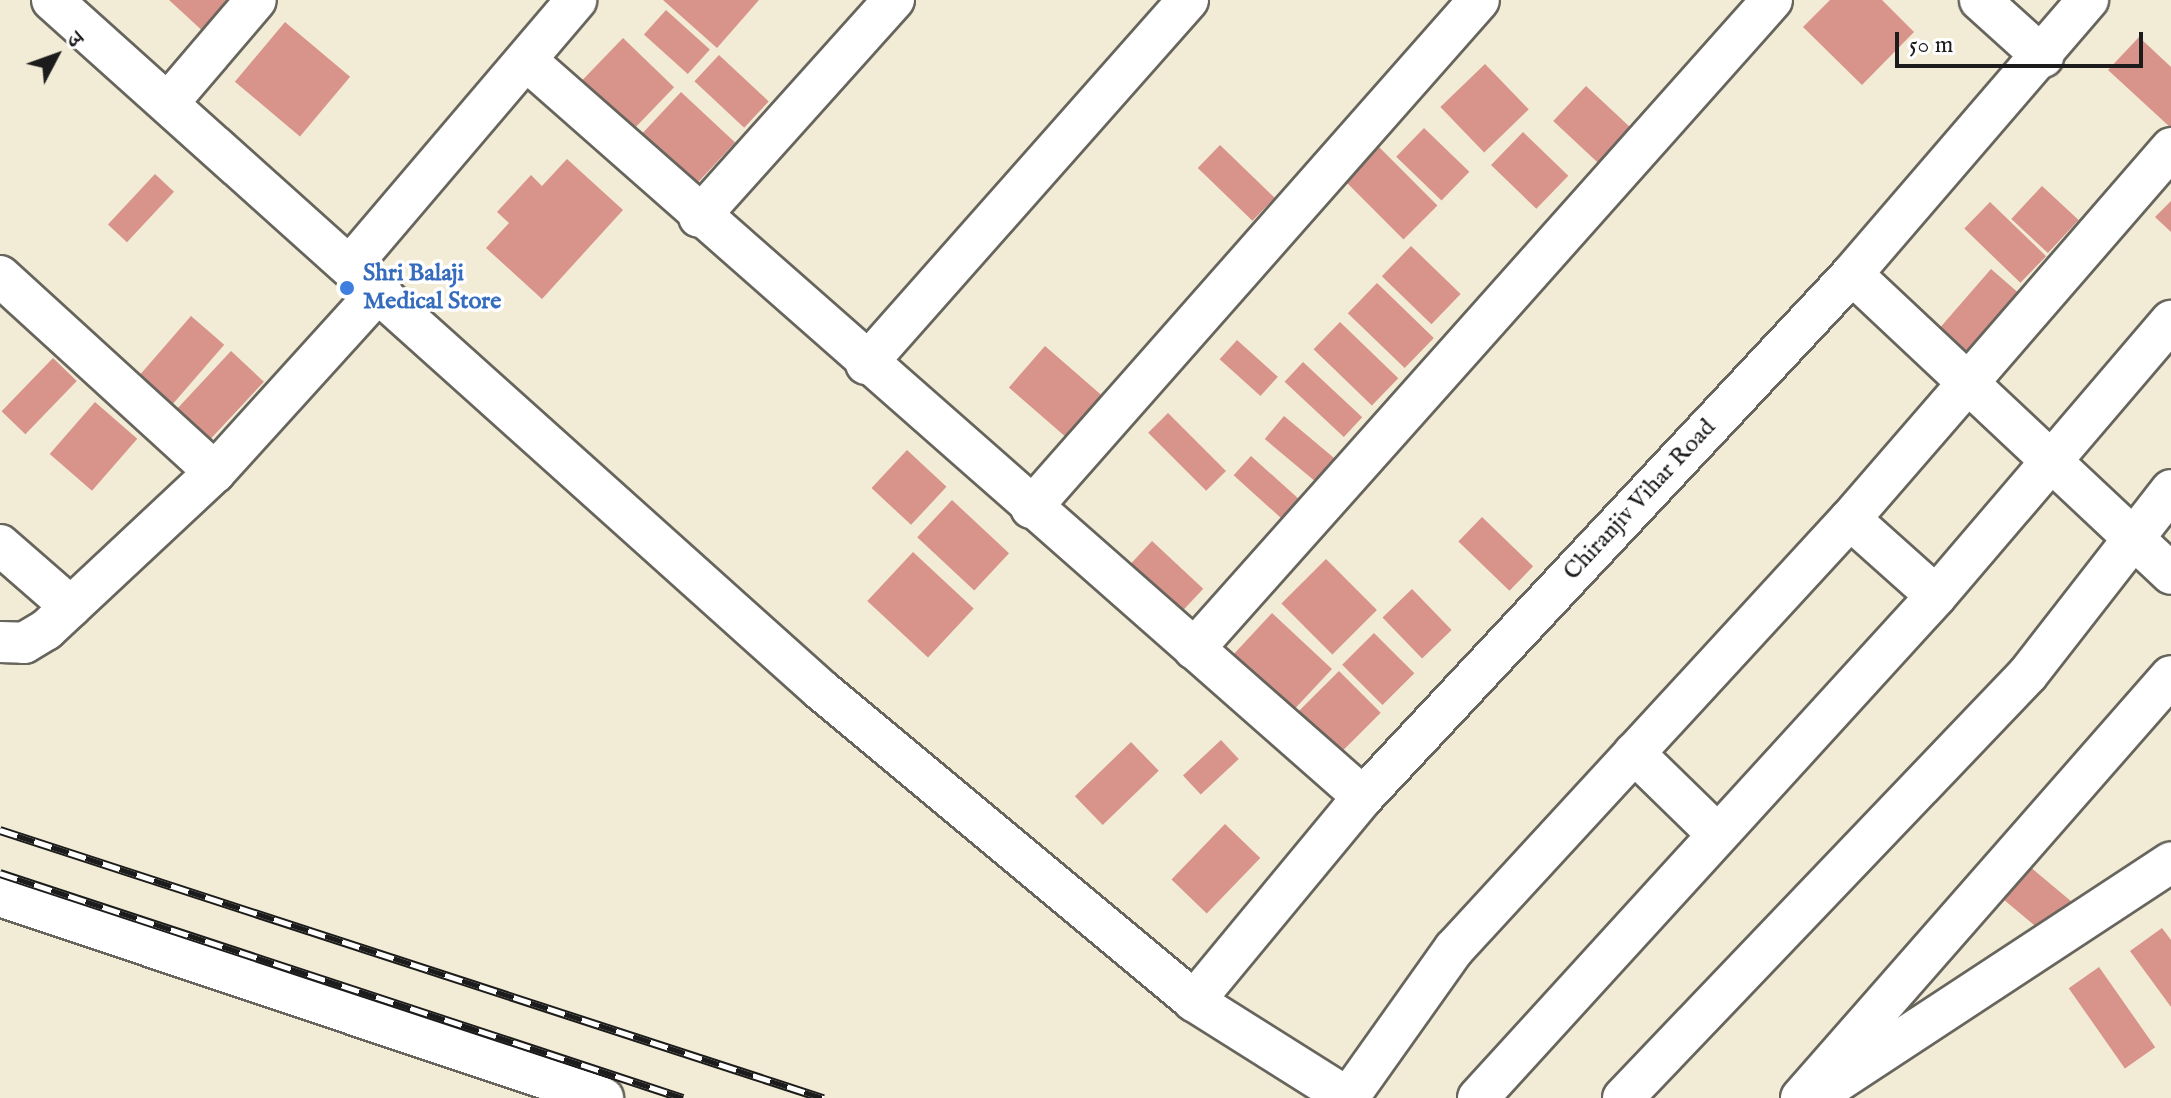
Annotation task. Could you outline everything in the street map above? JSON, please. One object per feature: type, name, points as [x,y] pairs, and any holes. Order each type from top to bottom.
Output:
[{"type":"street","points":[[52,0],[366,278],[821,690],[1194,1001],[1348,1098],[1454,949],[1850,519],[2171,148]]},
{"type":"street","points":[[168,103],[256,0]]},
{"type":"street","points":[[0,642],[24,643],[71,607],[215,472],[366,278],[526,60],[576,0]]},
{"type":"street","points":[[699,217],[894,0]]},
{"type":"street","points":[[866,364],[1188,0]]},
{"type":"street","points":[[1031,508],[1479,0]]},
{"type":"street","points":[[1194,649],[1772,0]]},
{"type":"street","points":[[1980,0],[2043,57]]},
{"type":"street","name":"Chiranjiv Vihar Road","points":[[1194,1001],[1363,797],[1852,274],[2043,57],[2088,0]]},
{"type":"street","points":[[526,60],[699,217],[1363,797]]},
{"type":"street","points":[[1852,274],[1965,384],[2171,574]]},
{"type":"street","points":[[0,276],[215,472]]},
{"type":"street","points":[[1478,1098],[1716,833],[1936,596],[2048,461],[2171,321]]},
{"type":"street","points":[[1623,1098],[2028,674],[2171,490]]},
{"type":"street","points":[[1850,519],[1936,596]]},
{"type":"street","points":[[0,545],[71,607]]},
{"type":"street","points":[[1801,1098],[2171,676]]},
{"type":"street","points":[[1634,753],[1716,833]]},
{"type":"street","points":[[1812,1098],[2171,862]]},
{"type":"street","points":[[0,896],[603,1098]]},
{"type":"building","points":[[169,0],[239,0],[207,35]]},
{"type":"building","points":[[663,0],[759,0],[717,48]]},
{"type":"building","points":[[1830,0],[1882,0],[1914,32],[1862,85],[1803,27]]},
{"type":"building","points":[[666,10],[710,49],[688,74],[644,35]]},
{"type":"building","points":[[285,22],[350,77],[300,136],[235,82]]},
{"type":"building","points":[[2139,37],[2171,67],[2171,128],[2108,70]]},
{"type":"building","points":[[623,38],[674,87],[626,137],[575,88]]},
{"type":"building","points":[[719,55],[769,101],[744,128],[694,81]]},
{"type":"building","points":[[1485,64],[1529,109],[1484,152],[1440,107]]},
{"type":"building","points":[[1586,86],[1635,132],[1602,167],[1553,121]]},
{"type":"building","points":[[681,92],[735,142],[691,189],[637,139]]},
{"type":"building","points":[[1424,128],[1469,172],[1442,201],[1396,157]]},
{"type":"building","points":[[1523,132],[1568,176],[1536,209],[1491,165]]},
{"type":"building","points":[[1371,139],[1437,205],[1404,239],[1337,173]]},
{"type":"building","points":[[1220,145],[1275,198],[1252,221],[1198,168]]},
{"type":"building","points":[[567,159],[623,210],[542,299],[486,248],[509,223],[497,212],[531,175],[542,186]]},
{"type":"building","points":[[155,174],[174,192],[127,242],[108,224]]},
{"type":"building","points":[[2042,186],[2079,220],[2048,253],[2011,219]]},
{"type":"building","points":[[2171,201],[2171,232],[2155,217]]},
{"type":"building","points":[[1990,202],[2046,256],[2020,283],[1964,229]]},
{"type":"building","points":[[1411,246],[1461,294],[1431,324],[1382,276]]},
{"type":"building","points":[[1991,269],[2025,299],[1962,371],[1928,341]]},
{"type":"building","points":[[1377,283],[1434,338],[1405,368],[1348,313]]},
{"type":"building","points":[[191,316],[224,345],[168,409],[135,380]]},
{"type":"building","points":[[1340,322],[1398,378],[1372,406],[1314,349]]},
{"type":"building","points":[[1237,340],[1278,377],[1260,396],[1220,359]]},
{"type":"building","points":[[1045,346],[1102,395],[1066,437],[1009,388]]},
{"type":"building","points":[[231,351],[264,382],[208,442],[175,411]]},
{"type":"building","points":[[53,358],[77,381],[25,434],[2,411]]},
{"type":"building","points":[[1303,362],[1362,417],[1344,437],[1285,382]]},
{"type":"building","points":[[95,402],[137,439],[92,491],[50,454]]},
{"type":"building","points":[[1168,413],[1226,471],[1206,491],[1148,433]]},
{"type":"building","points":[[1284,416],[1345,467],[1325,490],[1265,439]]},
{"type":"building","points":[[907,450],[946,487],[911,525],[872,488]]},
{"type":"building","points":[[1251,456],[1307,507],[1290,526],[1234,475]]},
{"type":"building","points":[[952,500],[1009,553],[974,590],[917,537]]},
{"type":"building","points":[[1482,517],[1533,566],[1509,591],[1458,541]]},
{"type":"building","points":[[1152,541],[1203,589],[1178,616],[1127,568]]},
{"type":"building","points":[[913,552],[974,609],[928,658],[867,601]]},
{"type":"building","points":[[1326,559],[1377,610],[1332,654],[1281,604]]},
{"type":"building","points":[[1412,589],[1452,630],[1422,658],[1383,617]]},
{"type":"building","points":[[1272,613],[1332,669],[1291,713],[1231,657]]},
{"type":"building","points":[[1374,633],[1414,673],[1382,705],[1342,665]]},
{"type":"building","points":[[1339,671],[1381,713],[1337,757],[1295,715]]},
{"type":"building","points":[[1221,740],[1239,759],[1201,794],[1183,775]]},
{"type":"building","points":[[1131,742],[1159,771],[1103,825],[1075,796]]},
{"type":"building","points":[[1225,824],[1260,858],[1207,913],[1172,879]]},
{"type":"building","points":[[2016,855],[2075,904],[2048,937],[1989,887]]},
{"type":"building","points":[[2162,928],[2171,940],[2171,1007],[2130,951]]},
{"type":"building","points":[[2099,967],[2155,1047],[2125,1068],[2069,988]]},
{"type":"railway","points":[[0,830],[823,1098]]},
{"type":"railway","points":[[0,873],[683,1098]]},
{"type":"place","name":"Shri Balaji Medical Store","points":[[347,288]]}]
